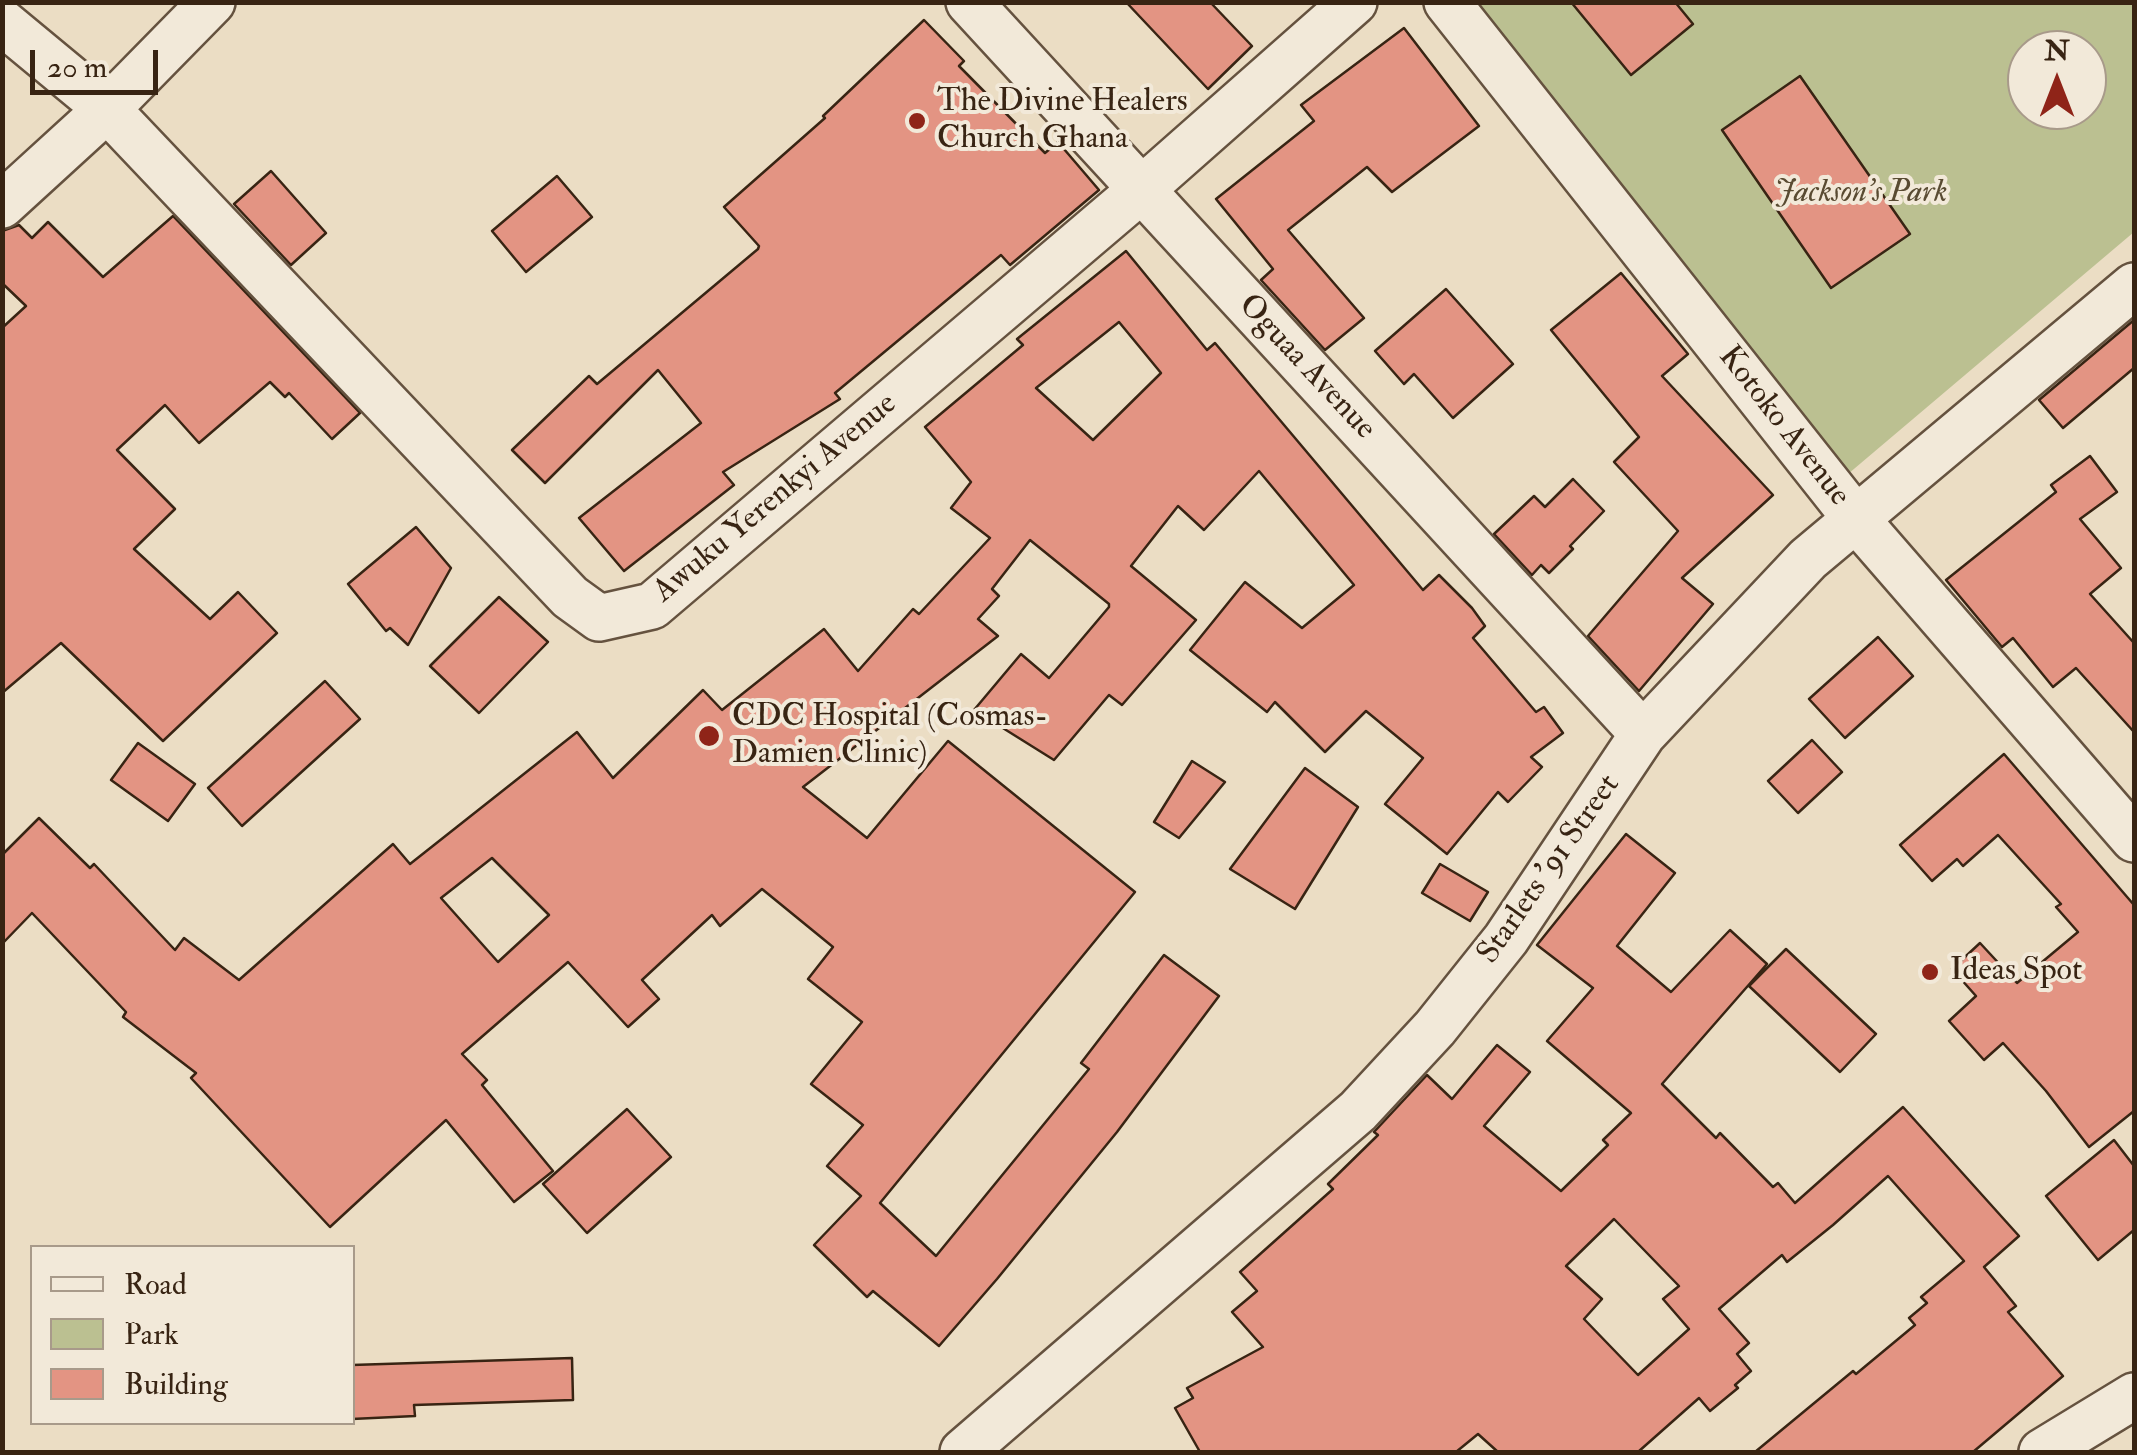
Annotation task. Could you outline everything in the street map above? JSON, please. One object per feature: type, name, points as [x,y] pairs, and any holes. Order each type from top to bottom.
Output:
[{"type":"street","points":[[2,205],[107,109],[212,2]]},
{"type":"street","name":"Oguaa Avenue","points":[[969,2],[1644,734]]},
{"type":"street","name":"Awuku Yerenkyi Avenue","points":[[2,22],[107,109],[570,596],[599,618],[652,606],[1141,190],[1354,2]]},
{"type":"street","name":"Kotoko Avenue","points":[[1447,2],[1856,519],[2134,839]]},
{"type":"street","name":"Starlets '91 Street","points":[[963,1452],[1358,1112],[1435,1028],[1506,939],[1644,734],[1808,559],[2134,286]]},
{"type":"street","points":[[2042,1452],[2134,1396]]},
{"type":"green space","name":"Jackson's Park","points":[[1469,3],[2134,3],[2134,232],[1848,474]]},
{"type":"building","points":[[1126,2],[1210,2],[1252,46],[1208,89]]},
{"type":"building","points":[[1571,2],[1675,2],[1693,24],[1631,75]]},
{"type":"building","points":[[924,20],[964,61],[959,66],[1045,153],[1058,142],[1099,190],[1010,265],[1001,255],[835,393],[840,399],[723,472],[734,485],[624,571],[579,518],[701,423],[658,370],[545,483],[512,450],[589,376],[597,384],[758,249],[724,207],[825,118]]},
{"type":"building","points":[[1404,28],[1479,126],[1392,192],[1367,167],[1288,230],[1364,318],[1325,350],[1261,280],[1273,269],[1216,199],[1314,121],[1301,105]]},
{"type":"building","points":[[1800,76],[1910,234],[1831,288],[1722,130]]},
{"type":"building","points":[[271,171],[326,233],[291,265],[234,204]]},
{"type":"building","points":[[557,176],[592,217],[526,272],[492,231]]},
{"type":"building","points":[[173,216],[360,413],[332,439],[289,393],[285,397],[270,382],[199,443],[165,405],[117,450],[175,509],[134,549],[210,619],[238,592],[277,633],[163,741],[61,643],[2,693],[2,328],[26,306],[2,283],[2,231],[19,225],[32,238],[48,222],[103,277]]},
{"type":"building","points":[[1126,251],[1207,350],[1215,343],[1423,590],[1439,575],[1472,608],[1485,626],[1473,638],[1536,712],[1544,707],[1563,733],[1531,757],[1542,767],[1508,802],[1498,792],[1447,854],[1385,804],[1423,758],[1366,711],[1325,752],[1275,702],[1267,712],[1190,650],[1245,582],[1302,628],[1354,585],[1259,471],[1204,530],[1178,506],[1131,566],[1196,620],[1122,705],[1109,695],[1054,760],[974,710],[1021,654],[1049,678],[1109,607],[1030,540],[992,589],[999,596],[978,619],[998,636],[803,787],[867,838],[948,741],[1135,892],[880,1203],[936,1256],[1089,1069],[1081,1063],[1164,955],[1219,996],[1117,1132],[939,1346],[873,1291],[867,1297],[814,1245],[861,1196],[827,1166],[863,1125],[811,1084],[862,1022],[808,979],[833,947],[762,889],[720,926],[712,915],[642,980],[659,999],[628,1027],[568,962],[462,1054],[487,1080],[482,1085],[553,1171],[514,1202],[446,1120],[330,1227],[191,1078],[196,1073],[123,1017],[126,1012],[32,913],[2,944],[2,855],[39,818],[90,868],[94,864],[175,950],[184,938],[239,980],[393,844],[410,864],[577,732],[613,778],[703,690],[722,710],[824,629],[858,671],[913,609],[919,614],[990,538],[951,508],[971,482],[925,427],[1023,345],[1017,339]],"holes":[[[1119,322],[1161,373],[1093,440],[1036,388]],[[492,858],[549,915],[498,962],[441,898]]]},
{"type":"building","points":[[1621,273],[1688,354],[1662,376],[1773,495],[1682,578],[1713,604],[1639,691],[1588,636],[1678,531],[1614,462],[1639,437],[1551,330]]},
{"type":"building","points":[[1446,289],[1513,364],[1453,418],[1414,374],[1404,384],[1375,351]]},
{"type":"building","points":[[2134,320],[2134,368],[2063,428],[2039,400]]},
{"type":"building","points":[[2090,456],[2117,492],[2080,519],[2121,568],[2090,594],[2134,643],[2134,732],[2076,668],[2053,687],[2013,638],[2002,647],[1946,580],[2056,492],[2051,485]]},
{"type":"building","points":[[1573,479],[1604,511],[1549,573],[1541,565],[1532,575],[1494,534],[1534,496],[1545,507]]},
{"type":"building","points":[[416,527],[451,568],[408,645],[390,628],[386,631],[348,584]]},
{"type":"building","points":[[499,597],[548,642],[479,713],[430,666]]},
{"type":"building","points":[[1878,637],[1913,676],[1845,738],[1809,699]]},
{"type":"building","points":[[325,681],[360,719],[242,826],[208,788]]},
{"type":"building","points":[[1812,740],[1842,772],[1798,813],[1768,781]]},
{"type":"building","points":[[138,743],[195,784],[168,821],[111,780]]},
{"type":"building","points":[[2004,754],[2134,905],[2134,1111],[2089,1147],[2003,1043],[1984,1060],[1949,1021],[1976,996],[1952,969],[1980,943],[2017,983],[2078,932],[2056,907],[2061,904],[1998,835],[1963,866],[1957,859],[1932,881],[1900,845]]},
{"type":"building","points":[[1192,761],[1225,782],[1179,838],[1154,822]]},
{"type":"building","points":[[1305,768],[1358,807],[1295,909],[1230,869]]},
{"type":"building","points":[[1626,834],[1675,873],[1617,946],[1671,992],[1730,930],[1767,964],[1662,1084],[1716,1138],[1720,1133],[1773,1187],[1778,1183],[1795,1203],[1903,1107],[2019,1236],[1984,1267],[2016,1306],[2008,1312],[2063,1376],[1973,1452],[1755,1452],[1915,1325],[1909,1318],[1927,1303],[1921,1297],[1964,1261],[1888,1176],[1787,1262],[1782,1255],[1719,1309],[1749,1343],[1737,1354],[1751,1371],[1735,1385],[1738,1388],[1710,1411],[1699,1398],[1638,1452],[1498,1452],[1478,1434],[1456,1452],[1200,1452],[1175,1408],[1193,1398],[1187,1388],[1263,1347],[1232,1312],[1257,1291],[1240,1272],[1333,1189],[1328,1184],[1378,1135],[1374,1132],[1427,1075],[1452,1099],[1497,1045],[1530,1072],[1484,1126],[1561,1191],[1608,1145],[1603,1140],[1631,1113],[1547,1041],[1593,988],[1537,945]],"holes":[[[1614,1219],[1679,1286],[1663,1299],[1689,1329],[1638,1375],[1584,1319],[1602,1299],[1566,1266]]]},
{"type":"building","points":[[1440,864],[1488,892],[1470,921],[1422,893]]},
{"type":"building","points":[[1786,949],[1876,1034],[1840,1072],[1749,986]]},
{"type":"building","points":[[627,1109],[671,1157],[587,1233],[543,1184]]},
{"type":"building","points":[[2114,1140],[2134,1166],[2134,1230],[2098,1260],[2046,1196]]},
{"type":"building","points":[[572,1358],[573,1400],[414,1405],[415,1416],[355,1419],[355,1365]]},
{"type":"place","name":"The Divine Healers Church Ghana","points":[[917,121]]},
{"type":"place","name":"CDC Hospital (Cosmas- Damien Clinic)","points":[[709,736]]},
{"type":"place","name":"Ideas Spot","points":[[1930,972]]}]
